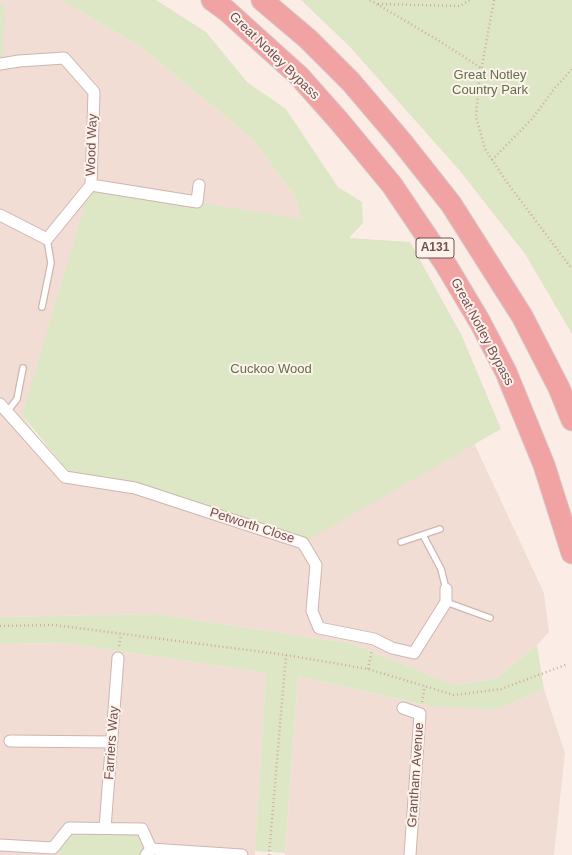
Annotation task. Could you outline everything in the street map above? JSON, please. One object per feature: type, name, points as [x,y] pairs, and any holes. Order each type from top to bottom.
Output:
[{"type":"highway","name":"Great Notley Bypass","points":[[212,0],[227,11],[299,76],[339,121],[392,185],[446,265],[480,322],[506,372],[544,465],[572,553]]},
{"type":"highway","name":"A131","points":[[262,0],[308,40],[351,82],[402,142],[450,204],[522,316],[559,388],[572,420]]},
{"type":"highway","points":[[522,316],[572,391]]},
{"type":"street","name":"Wood Way","points":[[0,64],[19,61],[64,58],[94,92],[91,185],[47,239]]},
{"type":"street","points":[[91,185],[197,202],[199,184]]},
{"type":"street","points":[[0,215],[47,239]]},
{"type":"street","name":"Petworth Close","points":[[4,408],[65,477],[135,488],[303,543],[316,565],[312,611],[318,628],[374,639],[392,648],[414,653],[446,602]]},
{"type":"street","points":[[446,589],[446,602]]},
{"type":"street","name":"Farriers Way","points":[[105,828],[118,658]]},
{"type":"street","name":"Grantham Avenue","points":[[403,708],[420,714],[410,855]]},
{"type":"street","points":[[10,741],[112,742]]},
{"type":"street","points":[[0,845],[57,851],[69,828],[142,829],[149,852],[242,855]]},
{"type":"lane","points":[[42,306],[51,263],[47,239]]},
{"type":"lane","points":[[4,408],[17,399],[23,368]]},
{"type":"lane","points":[[400,542],[440,529]]},
{"type":"lane","points":[[423,534],[441,569],[446,589]]},
{"type":"lane","points":[[446,602],[490,618]]},
{"type":"path","points":[[370,0],[441,42],[481,68]]},
{"type":"path","points":[[376,4],[460,6],[470,0]]},
{"type":"path","points":[[494,0],[481,68],[476,117],[485,149],[506,181],[572,269]]},
{"type":"path","points":[[492,160],[532,118],[572,69]]},
{"type":"path","points":[[0,626],[54,625],[286,654],[368,669],[454,695],[501,689],[568,664]]},
{"type":"path","points":[[368,669],[374,639]]},
{"type":"path","points":[[269,855],[286,654]]},
{"type":"path","points":[[420,714],[425,686]]},
{"type":"shaded area","points":[[0,0],[61,0],[141,47],[252,139],[295,196],[301,219],[22,415],[65,477],[474,443],[544,593],[549,632],[537,645],[495,679],[454,685],[354,644],[157,614],[0,617]]},
{"type":"shaded area","points":[[66,643],[266,673],[255,855],[143,855],[57,849],[62,855],[0,855],[0,644]]},
{"type":"shaded area","points":[[298,676],[429,706],[506,706],[544,689],[565,753],[554,855],[285,855]]},
{"type":"green space","name":"Cuckoo Wood","points":[[61,0],[156,0],[206,32],[247,82],[286,109],[338,187],[362,202],[363,223],[349,238],[410,242],[462,336],[501,429],[305,542],[74,475],[63,465],[22,415],[91,185],[301,219],[295,196],[252,139],[141,47]]},
{"type":"green space","name":"Great Notley Country Park","points":[[301,0],[572,0],[572,334],[525,254],[460,171],[350,47]]},
{"type":"green space","points":[[0,3],[4,6],[6,22],[3,38],[4,63],[0,64]]},
{"type":"green space","points":[[157,614],[354,644],[454,685],[495,679],[537,645],[544,689],[506,706],[491,710],[429,706],[298,676],[285,853],[255,851],[266,673],[66,643],[0,644],[0,617]]},
{"type":"green space","points":[[71,829],[140,830],[149,848],[143,855],[62,855],[57,849]]}]
